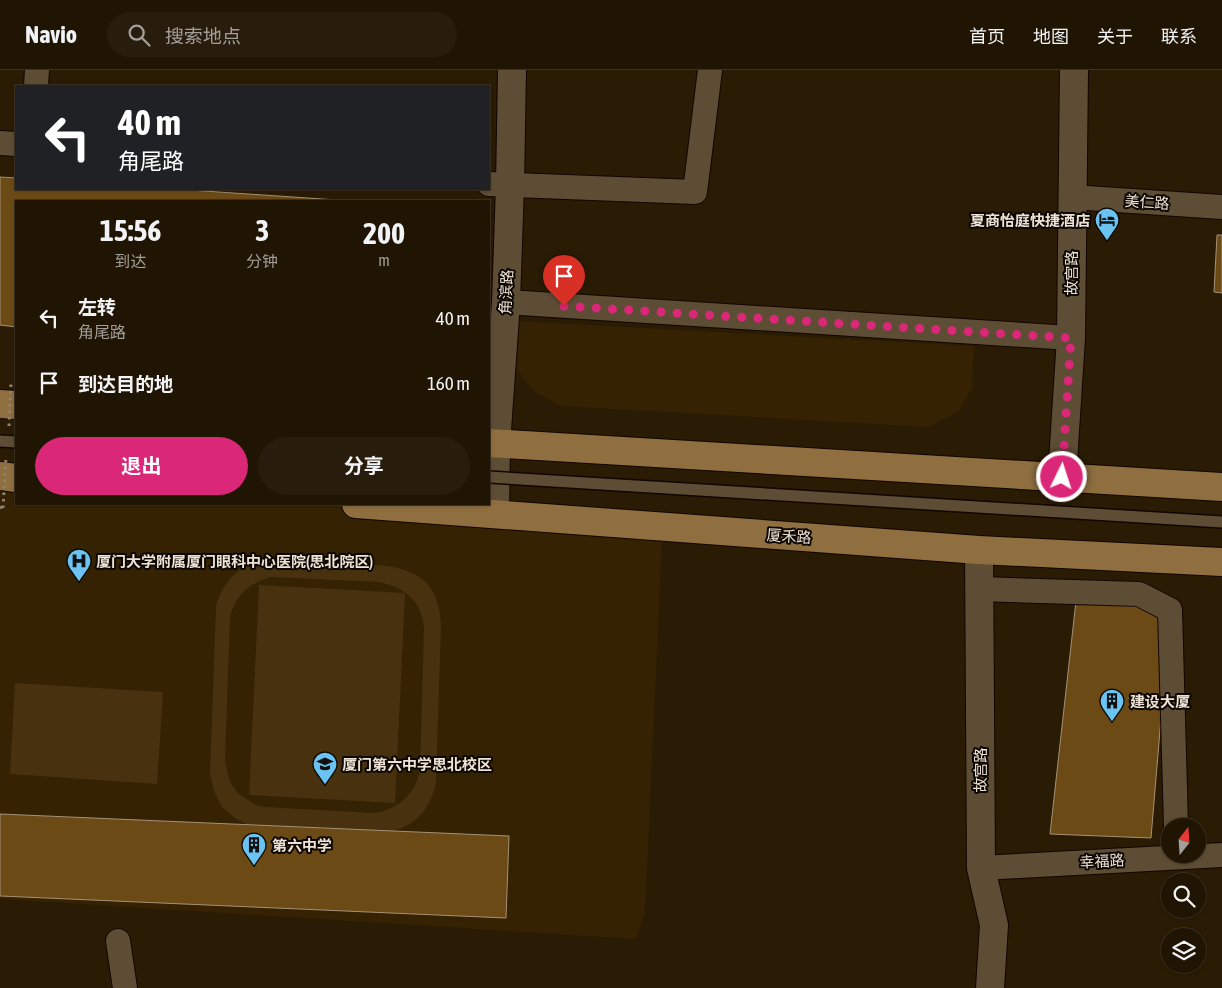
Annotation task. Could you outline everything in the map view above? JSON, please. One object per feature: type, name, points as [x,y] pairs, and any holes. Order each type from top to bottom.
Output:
[{"type":"main road","points":[[0,404],[15,405]]},
{"type":"main road","points":[[492,443],[1222,487]]},
{"type":"main road","points":[[0,476],[15,478]]},
{"type":"main road","name":"厦禾路","points":[[370,505],[979,550],[1222,562]]},
{"type":"street","points":[[36,85],[37,70]]},
{"type":"street","name":"角滨路","points":[[494,514],[492,443],[506,302],[499,185],[512,70]]},
{"type":"street","points":[[499,185],[695,192],[710,70]]},
{"type":"street","name":"故宫路","points":[[1062,477],[1071,338],[1074,70]]},
{"type":"street","points":[[0,143],[15,144]]},
{"type":"street","name":"美仁路","points":[[1072,197],[1222,207]]},
{"type":"street","points":[[506,302],[1071,338]]},
{"type":"street","name":"故宫路","points":[[979,550],[981,868],[994,926],[990,988]]},
{"type":"street","points":[[979,589],[1139,594],[1170,610],[1176,818]]},
{"type":"street","name":"幸福路","points":[[1206,855],[1222,855]]},
{"type":"street","name":"幸福路","points":[[981,868],[1161,857]]},
{"type":"street","points":[[118,941],[125,988]]},
{"type":"lane","points":[[0,441],[15,442]]},
{"type":"lane","points":[[490,477],[1222,522]]},
{"type":"shaded area","points":[[518,321],[974,346],[972,389],[958,412],[928,427],[561,406],[533,391],[515,367]]},
{"type":"shaded area","name":"厦门第六中学思北校区","points":[[0,481],[15,482],[15,505],[377,505],[662,540],[645,913],[636,939],[0,899]]},
{"type":"shaded area","points":[[269,560],[297,561],[394,567],[421,578],[431,589],[438,604],[441,625],[436,781],[427,806],[417,819],[403,828],[394,831],[257,827],[235,818],[222,807],[214,791],[210,774],[216,607],[228,581],[242,569]],"holes":[[[271,577],[379,582],[404,592],[415,603],[423,618],[420,768],[415,785],[405,799],[398,804],[373,813],[256,805],[239,794],[232,785],[225,761],[230,617],[236,602],[250,586]]]},
{"type":"shaded area","points":[[259,585],[405,593],[395,803],[249,795]]},
{"type":"shaded area","points":[[15,683],[163,692],[157,784],[10,774]]},
{"type":"building","points":[[0,177],[15,178],[15,190],[189,190],[337,200],[15,200],[15,327],[0,325]]},
{"type":"building","points":[[1217,235],[1222,235],[1222,293],[1214,292]]},
{"type":"building","name":"建设大厦","points":[[1076,601],[1170,610],[1151,838],[1050,834]]},
{"type":"building","name":"第六中学","points":[[0,814],[509,836],[506,918],[0,896]]},
{"type":"place","name":"夏商怡庭快捷酒店","points":[[1107,241]]},
{"type":"place","name":"厦门大学附属厦门眼科中心医院(思北院区)","points":[[79,582]]},
{"type":"place","name":"建设大厦","points":[[1112,722]]},
{"type":"place","name":"厦门第六中学思北校区","points":[[325,785]]},
{"type":"place","name":"第六中学","points":[[254,866]]},
{"type":"route","points":[[564,306],[1071,338],[1062,477]]}]
